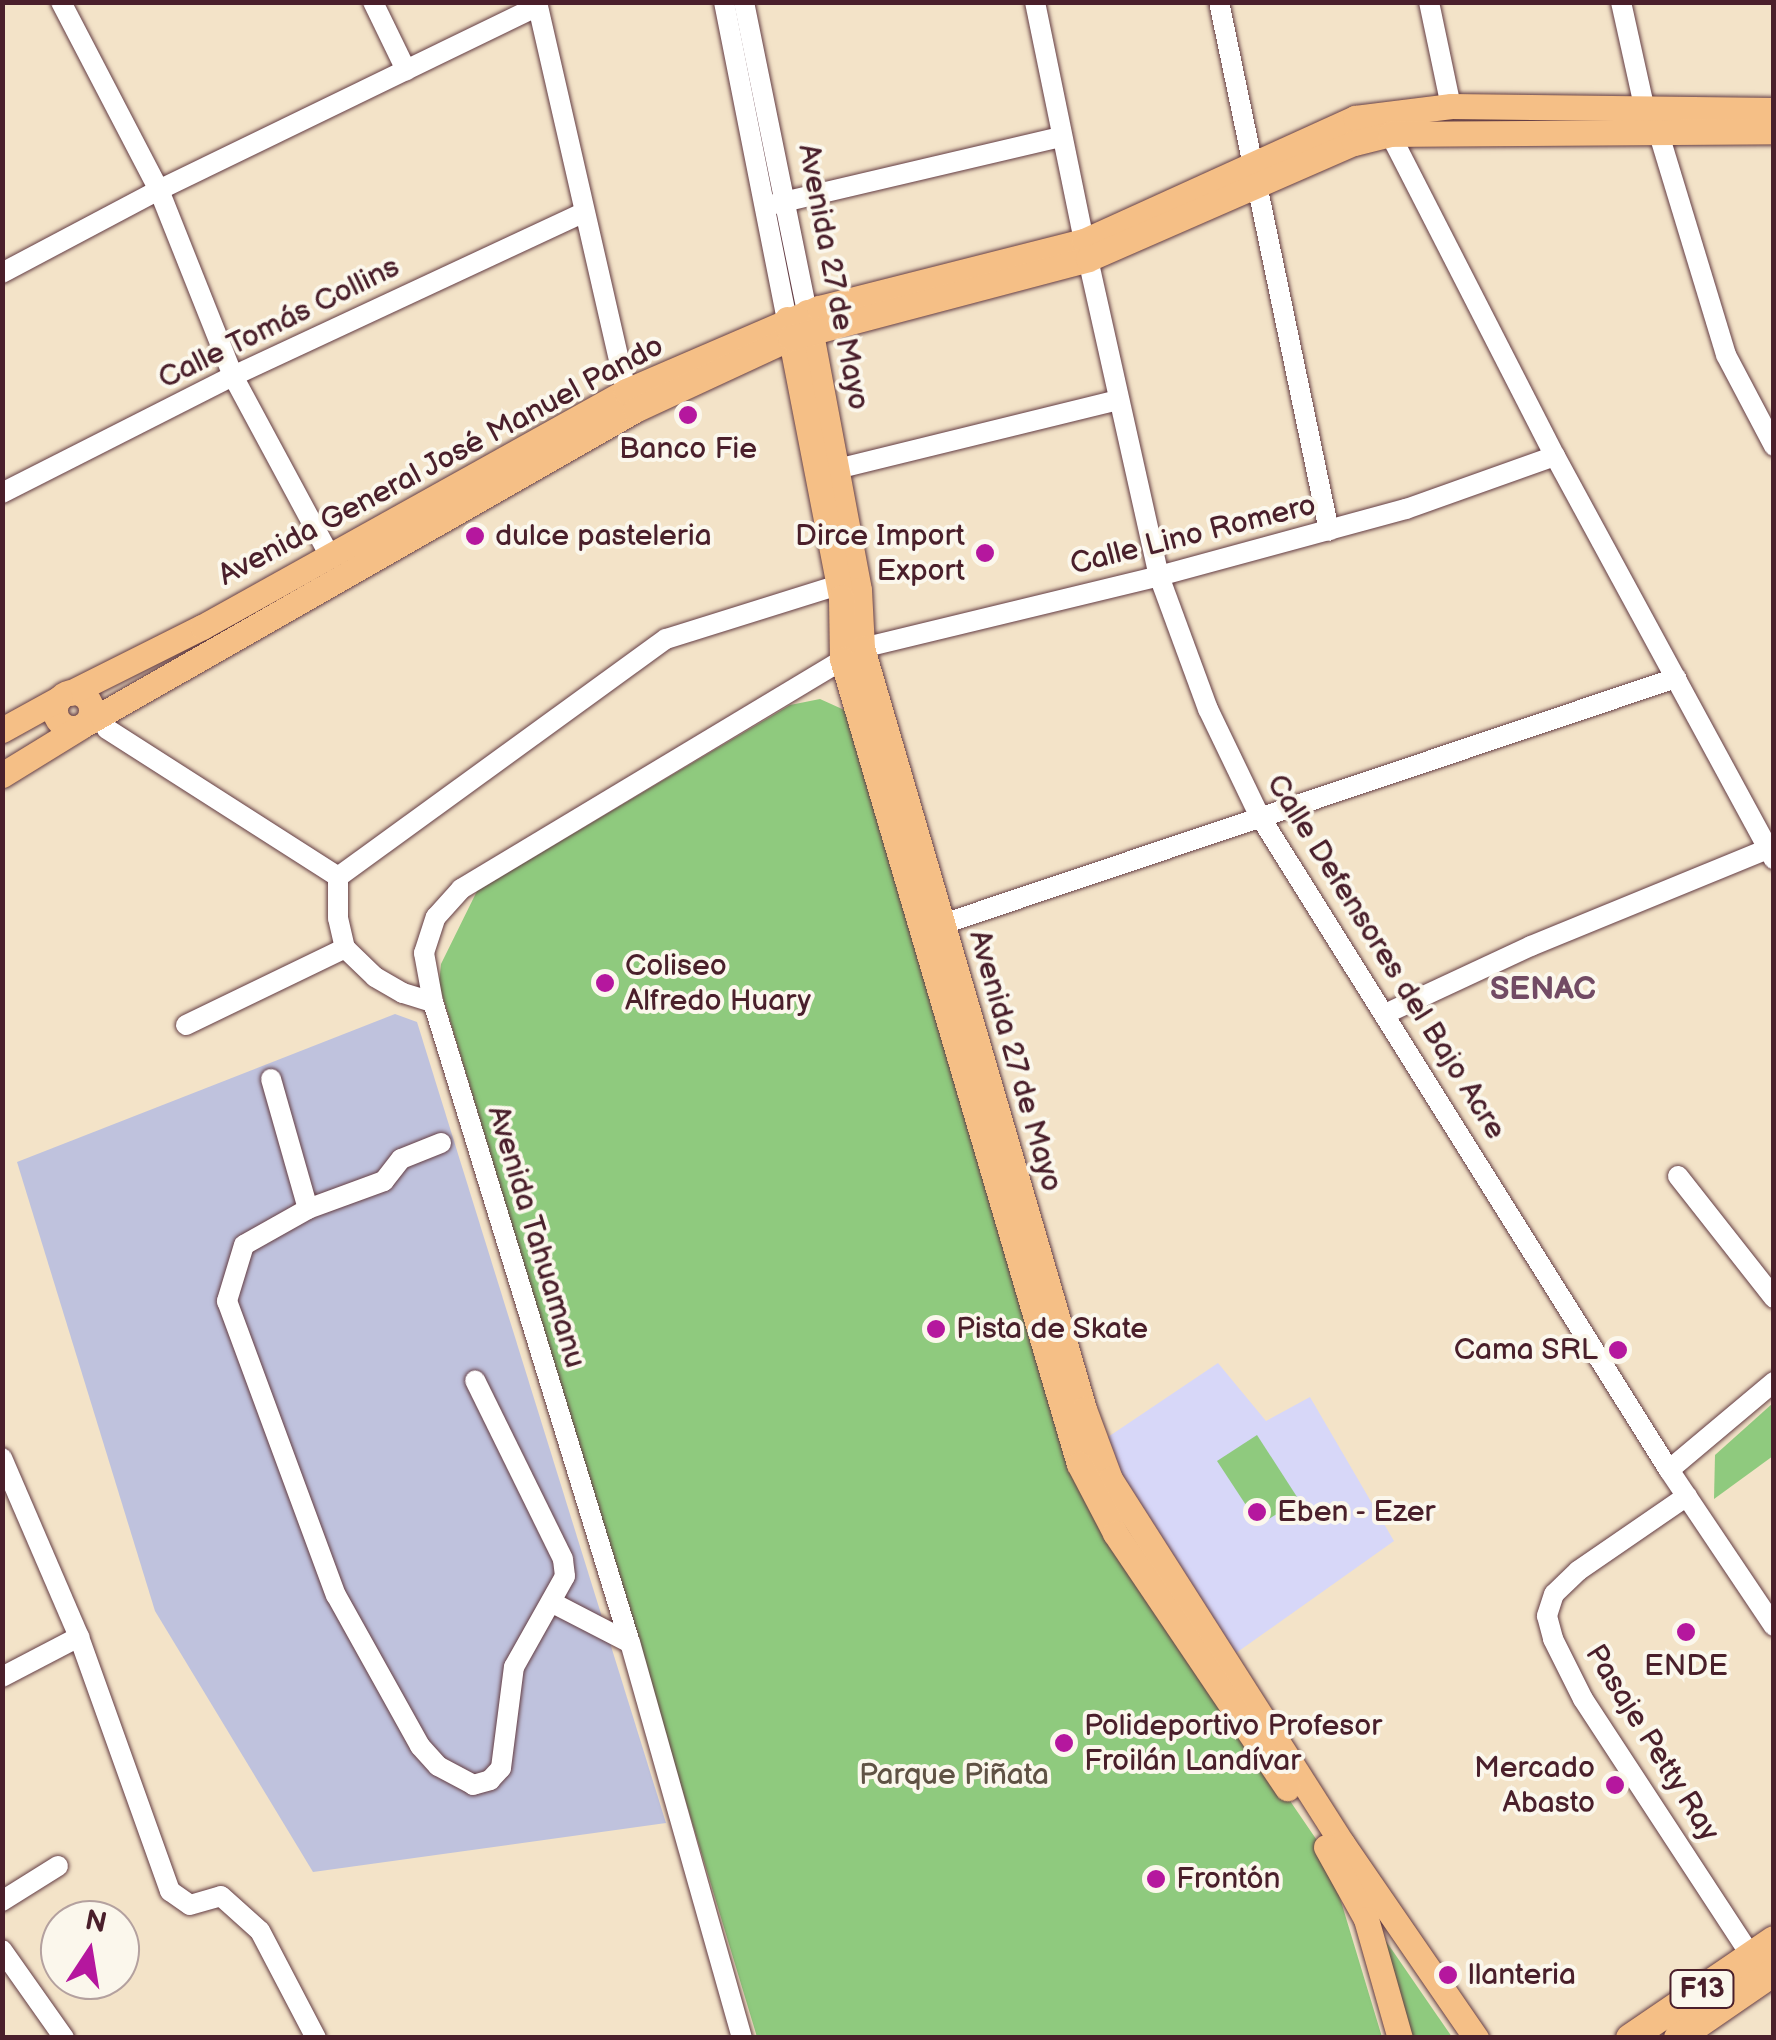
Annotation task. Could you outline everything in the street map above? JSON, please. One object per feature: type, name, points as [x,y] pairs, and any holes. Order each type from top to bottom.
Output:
[{"type":"highway","name":"F13","points":[[1630,2038],[1766,1956]]},
{"type":"highway","name":"F13","points":[[1678,2038],[1766,1956]]},
{"type":"main road","name":"Avenida General José Manuel Pando","points":[[1254,176],[1355,118],[1451,106],[1774,131]]},
{"type":"main road","name":"Avenida General José Manuel Pando","points":[[2,730],[330,556],[626,391],[799,325],[1086,250],[1254,176],[1390,134],[1774,110]]},
{"type":"main road","name":"Avenida General José Manuel Pando","points":[[2,774],[635,410],[799,325]]},
{"type":"main road","name":"Avenida 27 de Mayo","points":[[799,325],[838,469],[859,590],[852,653]]},
{"type":"main road","name":"Avenida 27 de Mayo","points":[[799,325],[852,653],[1079,1464],[1115,1533],[1335,1862],[1366,1919],[1400,2038]]},
{"type":"main road","points":[[65,696],[82,694],[89,703],[88,722]]},
{"type":"main road","name":"Avenida 27 de Mayo","points":[[931,928],[1110,1480],[1342,1843],[1476,2038]]},
{"type":"street","points":[[61,2],[159,190],[234,376],[330,556]]},
{"type":"street","points":[[373,2],[406,70]]},
{"type":"street","name":"Avenida 27 de Mayo","points":[[724,2],[777,204]]},
{"type":"street","name":"Avenida 27 de Mayo","points":[[744,2],[799,325]]},
{"type":"street","name":"Calle Defensores del Bajo Acre","points":[[1035,2],[1060,137],[1158,576],[1208,709],[1259,815],[1669,1470],[1773,1625]]},
{"type":"street","points":[[1219,2],[1328,531]]},
{"type":"street","points":[[1430,2],[1451,106]]},
{"type":"street","points":[[1621,2],[1651,120],[1726,355],[1774,446]]},
{"type":"street","points":[[2,273],[159,190],[537,4],[626,391]]},
{"type":"street","points":[[1385,1014],[1531,946],[1770,854],[1555,456],[1390,134]]},
{"type":"street","points":[[777,204],[1060,137]]},
{"type":"street","name":"Calle Tomás Collins","points":[[2,493],[234,376],[584,212]]},
{"type":"street","points":[[838,469],[1118,400]]},
{"type":"street","name":"Calle Lino Romero","points":[[852,653],[1406,510],[1555,456]]},
{"type":"street","points":[[338,877],[666,639],[838,585]]},
{"type":"street","name":"Avenida Tahuamanu","points":[[742,2038],[630,1643],[433,1002],[424,953],[436,917],[460,889],[852,653]]},
{"type":"street","points":[[931,928],[1676,678]]},
{"type":"street","points":[[88,722],[108,729],[338,877]]},
{"type":"street","points":[[338,877],[338,918],[345,948],[375,977],[403,993],[433,1002]]},
{"type":"street","points":[[186,1026],[345,948]]},
{"type":"street","points":[[271,1080],[308,1209]]},
{"type":"street","points":[[441,1143],[401,1159],[384,1181],[308,1209],[244,1245],[226,1300],[336,1595],[420,1746],[458,1780],[473,1785],[490,1780],[502,1768],[514,1668],[565,1576],[563,1559],[474,1380]]},
{"type":"street","points":[[1678,1176],[1774,1298]]},
{"type":"street","points":[[1669,1470],[1774,1382]]},
{"type":"street","points":[[2,1458],[79,1637],[170,1891],[190,1905],[221,1896],[260,1931],[316,2038]]},
{"type":"street","name":"Pasaje Petty Ray","points":[[1686,1496],[1578,1571],[1554,1594],[1547,1616],[1553,1638],[1583,1699],[1766,1956]]},
{"type":"street","points":[[552,1602],[630,1643]]},
{"type":"street","points":[[2,1677],[79,1637]]},
{"type":"street","points":[[2,1901],[58,1866]]},
{"type":"street","points":[[2,1950],[64,2038]]},
{"type":"shaded area","points":[[395,1014],[417,1022],[666,1823],[313,1872],[155,1611],[17,1162]]},
{"type":"shaded area","name":"Eben - Ezer","points":[[1218,1363],[1266,1421],[1310,1397],[1394,1541],[1229,1658],[1119,1483],[1102,1441]]},
{"type":"green space","name":"Parque Piñata","points":[[820,699],[851,713],[1109,1536],[1327,1855],[1382,2037],[757,2037],[439,984],[441,964],[477,891],[790,705]]},
{"type":"green space","points":[[1773,1403],[1773,1456],[1714,1499],[1715,1455]]},
{"type":"green space","points":[[1257,1435],[1299,1500],[1259,1525],[1217,1461]]},
{"type":"green space","points":[[1368,1915],[1452,2037],[1404,2037]]},
{"type":"place","name":"Banco Fie","points":[[688,415]]},
{"type":"place","name":"dulce pasteleria","points":[[475,536]]},
{"type":"place","name":"Dirce Import Export","points":[[985,553]]},
{"type":"place","name":"Coliseo Alfredo Huary","points":[[605,983]]},
{"type":"place","name":"Pista de Skate","points":[[936,1329]]},
{"type":"place","name":"Cama SRL","points":[[1618,1350]]},
{"type":"place","name":"Eben - Ezer","points":[[1257,1512]]},
{"type":"place","name":"ENDE","points":[[1686,1632]]},
{"type":"place","name":"Polideportivo Profesor Froilán Landívar","points":[[1064,1743]]},
{"type":"place","name":"Mercado Abasto","points":[[1615,1785]]},
{"type":"place","name":"Frontón","points":[[1156,1879]]},
{"type":"place","name":"llanteria","points":[[1448,1975]]},
{"type":"district","name":"SENAC","points":[[1543,990]]}]
